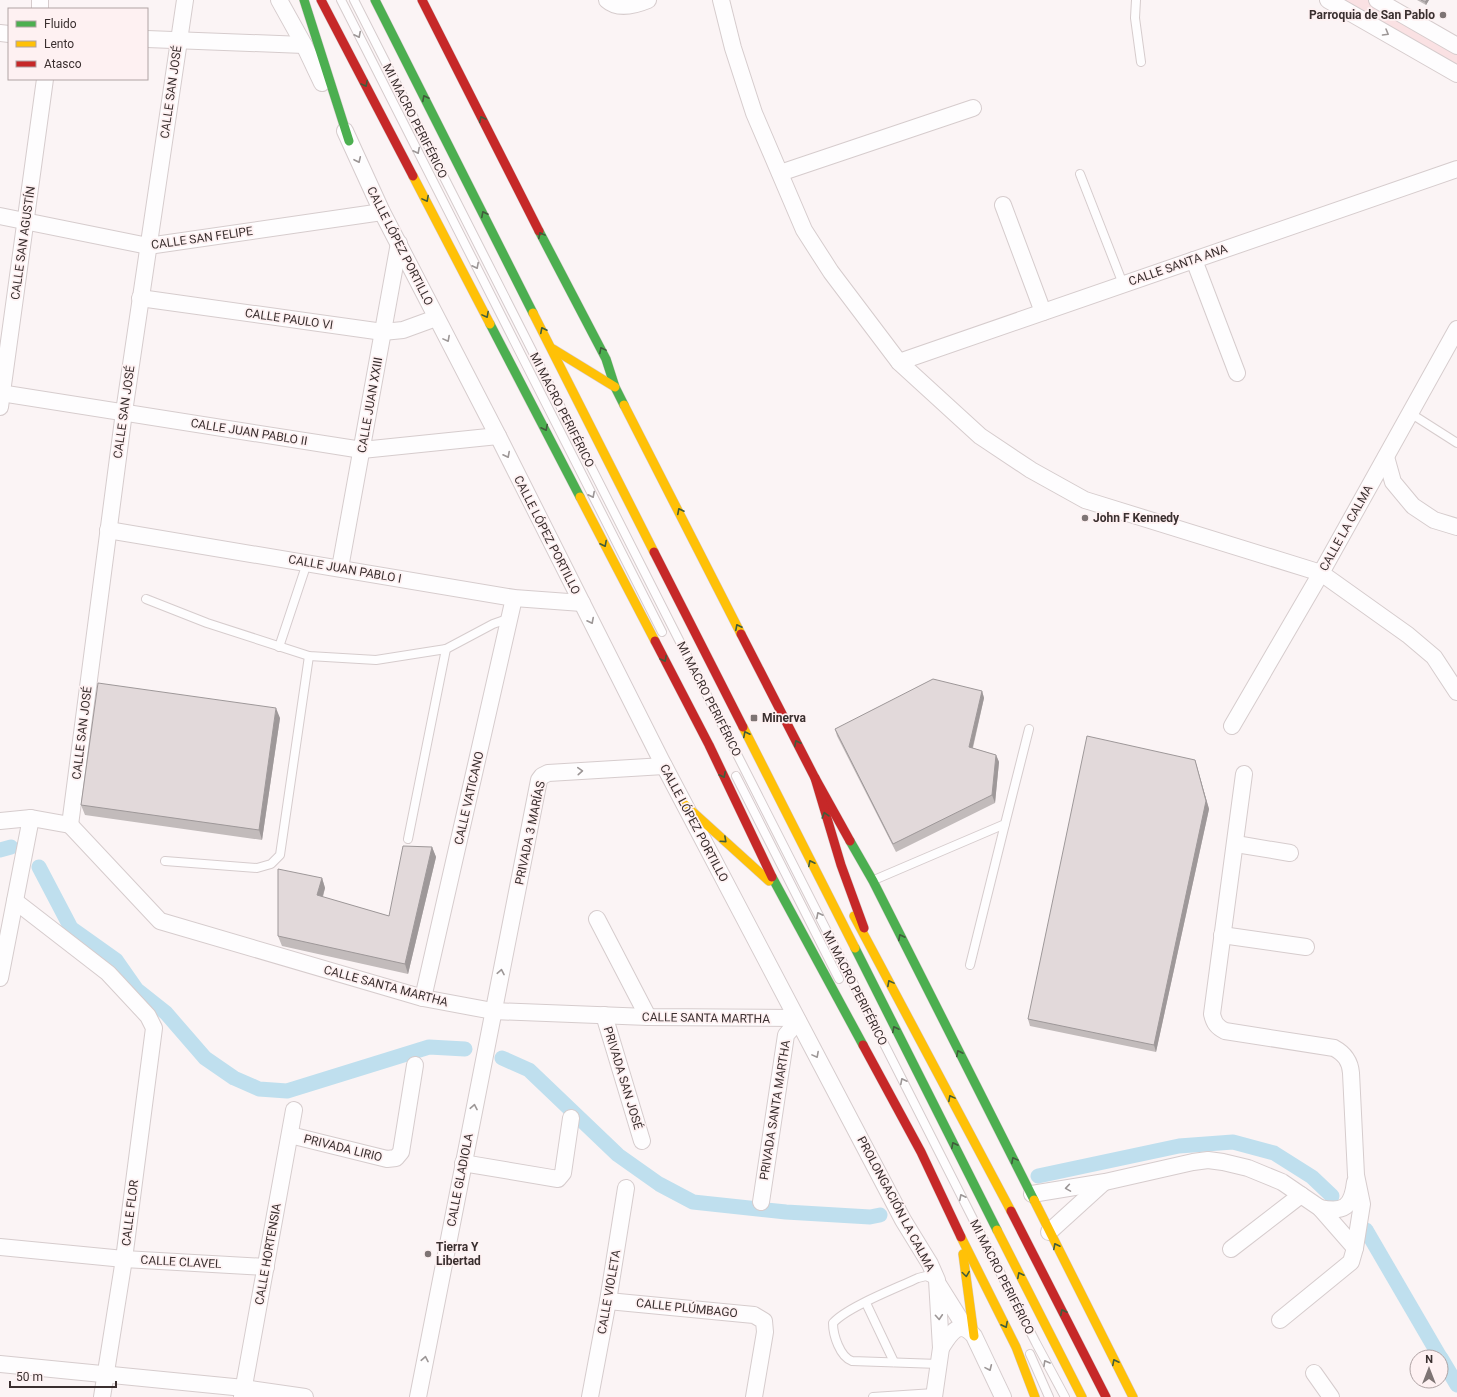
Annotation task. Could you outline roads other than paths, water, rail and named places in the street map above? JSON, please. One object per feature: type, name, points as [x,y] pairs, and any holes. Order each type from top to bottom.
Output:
[{"type":"main road","points":[[304,0],[349,141]]},
{"type":"main road","points":[[321,0],[709,745],[778,889],[921,1152],[960,1235],[1016,1347],[1035,1397]]},
{"type":"main road","points":[[375,0],[553,348],[754,750],[1082,1397]]},
{"type":"main road","points":[[422,0],[499,154],[606,359],[615,387],[815,778],[873,881],[1133,1397]]},
{"type":"main road","points":[[553,348],[615,387]]},
{"type":"main road","points":[[754,750],[779,776]]},
{"type":"main road","points":[[815,778],[841,865],[870,945]]},
{"type":"main road","points":[[684,804],[778,889]]},
{"type":"main road","points":[[839,888],[1008,1206],[1106,1397]]},
{"type":"main road","points":[[960,1235],[970,1332]]},
{"type":"street","name":"CALLE SAN JOSÉ","points":[[70,825],[124,412],[185,0]]},
{"type":"street","name":"CALLE LÓPEZ PORTILLO","points":[[279,0],[304,45],[382,212],[498,436],[664,766],[857,1131]]},
{"type":"street","points":[[607,0],[622,6],[637,4],[648,0]]},
{"type":"street","points":[[721,0],[733,48],[754,113],[804,230],[832,272],[899,362],[980,436],[1031,470],[1085,500],[1321,573],[1408,635],[1434,657],[1457,692]]},
{"type":"street","points":[[1328,0],[1457,74]]},
{"type":"street","points":[[1377,0],[1457,46]]},
{"type":"street","points":[[148,39],[304,45]]},
{"type":"street","name":"CALLE SAN AGUSTÍN","points":[[1,398],[46,80]]},
{"type":"street","points":[[780,173],[973,108]]},
{"type":"street","name":"CALLE SANTA ANA","points":[[899,362],[1457,169]]},
{"type":"street","points":[[1003,205],[1043,312]]},
{"type":"street","name":"CALLE SAN FELIPE","points":[[0,216],[26,220],[148,246],[382,212]]},
{"type":"street","name":"CALLE JUAN XXIII","points":[[340,568],[399,243]]},
{"type":"street","points":[[1194,260],[1237,373]]},
{"type":"street","name":"CALLE PAULO VI","points":[[140,298],[383,332],[402,330],[436,318]]},
{"type":"street","name":"CALLE LA CALMA","points":[[1232,726],[1321,573],[1456,333]]},
{"type":"street","name":"CALLE JUAN PABLO II","points":[[1,398],[124,412],[362,450],[498,436]]},
{"type":"street","points":[[1386,457],[1393,482],[1413,506],[1434,520],[1457,527]]},
{"type":"street","name":"CALLE JUAN PABLO I","points":[[108,530],[514,598],[582,603]]},
{"type":"street","name":"CALLE VATICANO","points":[[423,998],[514,598]]},
{"type":"street","name":"PRIVADA 3 MARÍAS","points":[[493,1010],[538,786],[542,776],[548,773],[664,766]]},
{"type":"street","points":[[1244,774],[1236,844],[1212,1014],[1216,1025],[1225,1031],[1327,1046],[1340,1051],[1345,1056],[1351,1073],[1356,1175],[1362,1204],[1355,1248],[1351,1262],[1280,1320]]},
{"type":"street","points":[[0,978],[31,818]]},
{"type":"street","points":[[0,821],[31,818],[70,825]]},
{"type":"street","name":"CALLE SANTA MARTHA","points":[[70,825],[160,921],[423,998],[493,1010],[648,1017],[797,1019]]},
{"type":"street","points":[[1236,844],[1290,853]]},
{"type":"street","name":"CALLE FLOR","points":[[15,901],[108,973],[148,1016],[154,1028],[124,1259],[102,1397]]},
{"type":"street","points":[[597,919],[648,1017]]},
{"type":"street","points":[[1222,935],[1306,947]]},
{"type":"street","name":"CALLE GLADIOLA","points":[[418,1397],[493,1010]]},
{"type":"street","name":"PRIVADA SAN JOSÉ","points":[[604,1015],[642,1141]]},
{"type":"street","name":"PRIVADA SANTA MARTHA","points":[[761,1202],[786,1035],[797,1019]]},
{"type":"street","name":"PRIVADA LIRIO","points":[[290,1135],[387,1159],[396,1158],[401,1152],[415,1065]]},
{"type":"street","name":"CALLE HORTENSIA","points":[[243,1392],[294,1110]]},
{"type":"street","points":[[463,1163],[558,1179],[562,1176],[571,1118]]},
{"type":"street","name":"PROLONGACIÓN LA CALMA","points":[[857,1131],[903,1220],[930,1264],[936,1280],[940,1356],[934,1395]]},
{"type":"street","points":[[1032,1194],[1104,1182],[1186,1163],[1208,1160],[1223,1162],[1248,1168],[1282,1182],[1320,1208],[1355,1248]]},
{"type":"street","points":[[1320,1208],[1341,1209],[1347,1205],[1354,1193],[1356,1175]]},
{"type":"street","points":[[1049,1232],[1104,1182]]},
{"type":"street","name":"CALLE VIOLETA","points":[[590,1397],[608,1301],[626,1188]]},
{"type":"street","points":[[1231,1249],[1301,1195]]},
{"type":"street","name":"CALLE CLAVEL","points":[[0,1247],[124,1259],[266,1267]]},
{"type":"street","points":[[936,1280],[970,1332],[1003,1397]]},
{"type":"street","name":"CALLE PLÚMBAGO","points":[[608,1301],[754,1315],[764,1321],[765,1332],[754,1397]]},
{"type":"street","name":"PROLONGACIÓN LA CALMA","points":[[940,1356],[950,1334],[959,1328],[970,1332]]},
{"type":"street","points":[[0,1364],[106,1374],[243,1392],[305,1397]]},
{"type":"street","points":[[1314,1373],[1331,1397]]},
{"type":"lane","name":"MI MACRO PERIFÉRICO","points":[[341,0],[666,639]]},
{"type":"lane","name":"MI MACRO PERIFÉRICO","points":[[354,0],[1036,1343],[1065,1397]]},
{"type":"lane","points":[[1136,0],[1135,18],[1141,62]]},
{"type":"lane","points":[[1080,174],[1123,284]]},
{"type":"lane","points":[[1410,413],[1457,442]]},
{"type":"lane","points":[[279,647],[307,563]]},
{"type":"lane","points":[[146,599],[206,623],[309,656],[376,660],[446,649],[493,624],[510,618]]},
{"type":"lane","points":[[408,839],[446,649]]},
{"type":"lane","points":[[165,861],[257,868],[271,864],[280,855],[309,656]]},
{"type":"lane","points":[[970,965],[1029,729]]},
{"type":"lane","name":"MI MACRO PERIFÉRICO","points":[[731,767],[843,987]]},
{"type":"lane","points":[[873,881],[1005,824]]},
{"type":"lane","name":"MI MACRO PERIFÉRICO","points":[[869,1037],[988,1271]]},
{"type":"lane","points":[[936,1280],[926,1276],[918,1278],[866,1303],[838,1317],[833,1323],[833,1330],[843,1354],[847,1359],[852,1361],[894,1362],[940,1356]]},
{"type":"lane","points":[[866,1303],[894,1362]]},
{"type":"lane","name":"MI MACRO PERIFÉRICO","points":[[1028,1349],[1049,1397]]},
{"type":"lane","points":[[873,1397],[934,1395]]},
{"type":"waterway","points":[[0,850],[11,847]]},
{"type":"waterway","points":[[39,867],[71,928],[116,960],[137,990],[166,1013],[205,1058],[234,1078],[259,1089],[287,1091],[429,1047],[465,1049]]},
{"type":"waterway","points":[[502,1058],[529,1070],[618,1155],[659,1184],[693,1202],[786,1212],[870,1217],[880,1215]]},
{"type":"waterway","points":[[1038,1176],[1179,1146],[1233,1142],[1274,1153],[1312,1177],[1332,1196]]},
{"type":"waterway","points":[[1366,1230],[1435,1349]]},
{"type":"waterway","points":[[1449,1372],[1457,1385]]},
{"type":"place","name":"Parroquia de San Pablo","points":[[1443,15]]},
{"type":"place","name":"John F Kennedy","points":[[1085,518]]},
{"type":"place","name":"Minerva","points":[[754,718]]},
{"type":"place","name":"Tierra Y Libertad","points":[[428,1254]]}]
